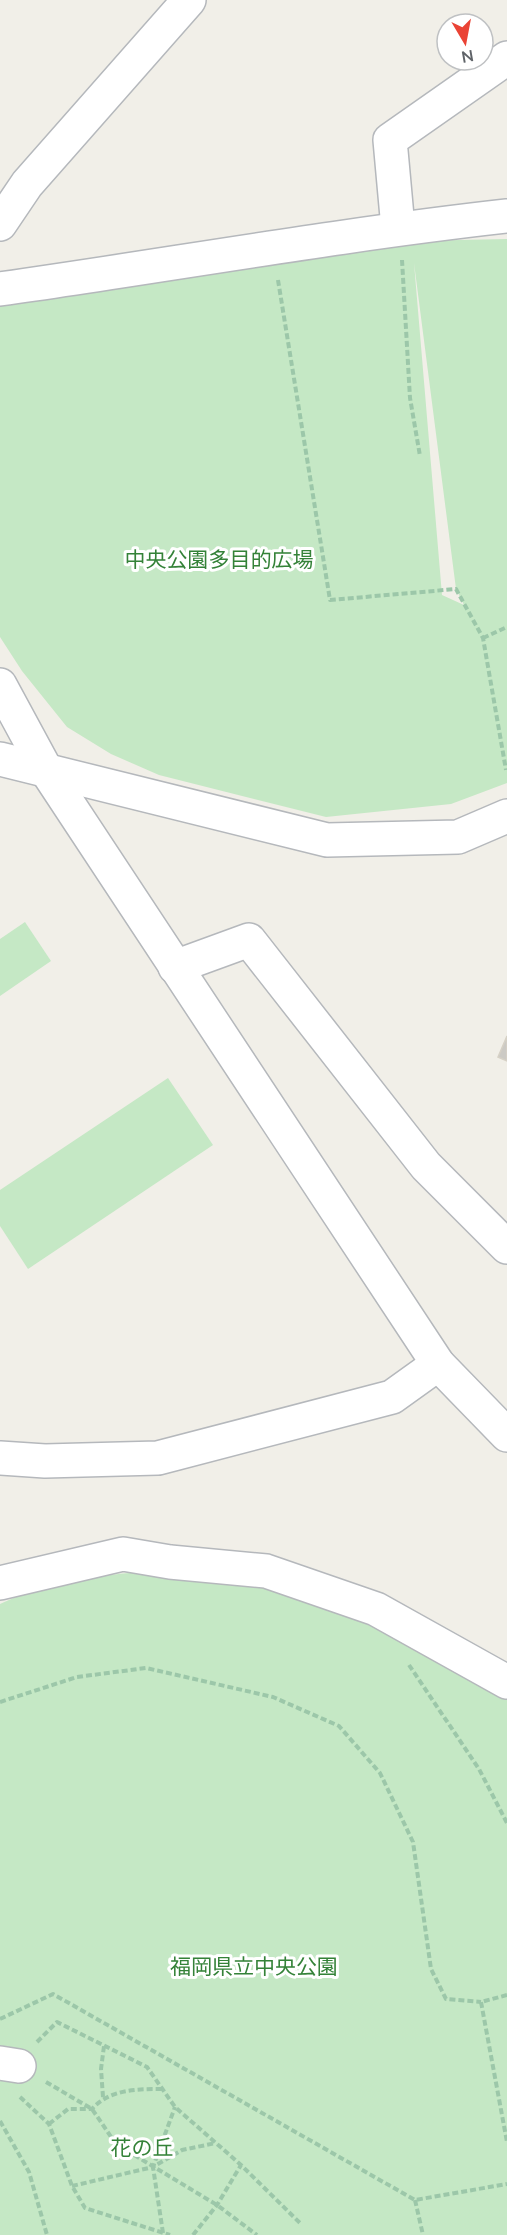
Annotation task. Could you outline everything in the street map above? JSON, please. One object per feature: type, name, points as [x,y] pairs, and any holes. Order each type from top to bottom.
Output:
[{"type":"street","points":[[0,224],[27,184],[189,0]]},
{"type":"street","points":[[398,228],[390,140],[507,58]]},
{"type":"street","points":[[0,289],[273,250],[398,228],[507,216]]},
{"type":"street","points":[[0,684],[46,770],[438,1364],[507,1435]]},
{"type":"street","points":[[0,759],[327,840],[458,837],[507,816]]},
{"type":"street","points":[[175,967],[249,940],[426,1166],[507,1247]]},
{"type":"street","points":[[0,1458],[45,1461],[158,1458],[392,1397],[438,1364]]},
{"type":"street","points":[[0,1583],[123,1554],[266,1571],[376,1609],[507,1682]]},
{"type":"path","points":[[398,228],[404,279],[410,398],[420,456]]},
{"type":"path","points":[[273,250],[330,600],[456,590],[483,638],[506,770]]},
{"type":"path","points":[[483,638],[507,627]]},
{"type":"path","points":[[407,1662],[479,1769],[507,1823]]},
{"type":"path","points":[[0,1702],[77,1677],[146,1668],[273,1697],[339,1726],[380,1773],[413,1842],[431,1969],[446,1999],[481,2002],[507,1995]]},
{"type":"path","points":[[0,2019],[53,1994],[415,2200],[507,2184]]},
{"type":"path","points":[[481,2002],[507,2142]]},
{"type":"path","points":[[10,2064],[57,2022],[147,2067],[175,2107],[241,2165],[301,2224]]},
{"type":"path","points":[[103,2097],[101,2068],[104,2046]]},
{"type":"path","points":[[10,2064],[92,2109],[116,2144],[217,2205],[257,2235]]},
{"type":"path","points":[[10,2064],[20,2098],[50,2124],[72,2186],[85,2208],[170,2235]]},
{"type":"path","points":[[50,2124],[68,2109],[92,2109],[103,2097],[139,2089],[162,2089]]},
{"type":"path","points":[[163,2233],[153,2168],[175,2107]]},
{"type":"path","points":[[0,2121],[29,2172],[47,2235]]},
{"type":"path","points":[[72,2186],[153,2168],[182,2150],[216,2143]]},
{"type":"path","points":[[193,2235],[217,2205],[241,2165]]},
{"type":"path","points":[[415,2200],[423,2235]]},
{"type":"green space","name":"中央公園多目的広場","points":[[507,239],[507,783],[451,804],[326,817],[159,775],[111,754],[67,727],[22,671],[0,637],[0,303],[411,241]],"holes":[[[414,263],[456,589],[464,605],[442,595]]]},
{"type":"green space","points":[[25,922],[51,961],[0,996],[0,939]]},
{"type":"green space","points":[[168,1078],[213,1145],[28,1269],[0,1226],[0,1190]]},
{"type":"green space","name":"福岡県立中央公園","points":[[199,1570],[361,1611],[507,1699],[507,2235],[0,2235],[0,1604],[48,1587],[98,1576]]},
{"type":"building","points":[[507,1036],[507,1061],[498,1057]]},
{"type":"park label","name":"花の丘","points":[[142,2148]]}]
